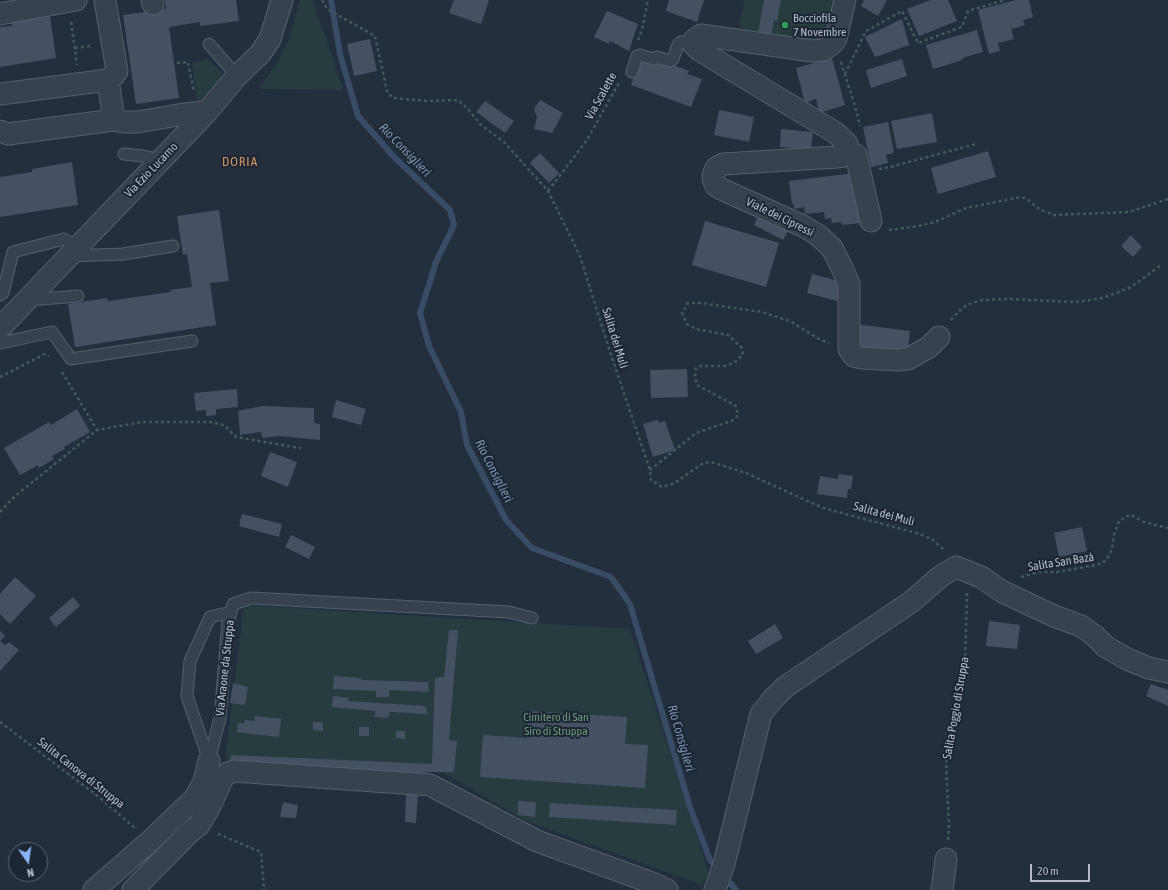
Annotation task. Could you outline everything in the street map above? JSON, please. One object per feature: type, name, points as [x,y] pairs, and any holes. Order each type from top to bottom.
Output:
[{"type":"street","points":[[0,14],[76,0]]},
{"type":"street","points":[[0,94],[108,80],[117,71],[105,0]]},
{"type":"street","name":"Via Ezio Lucarno","points":[[0,328],[161,160],[201,104],[237,76],[260,54],[270,39],[282,0]]},
{"type":"street","points":[[845,0],[836,39],[831,45],[823,50],[812,51],[700,35],[696,37],[693,44],[699,50],[836,133],[847,144],[848,151],[856,155],[861,170],[872,221]]},
{"type":"street","points":[[108,80],[114,120]]},
{"type":"street","points":[[3,134],[114,120],[138,122],[184,114],[201,104]]},
{"type":"street","name":"Viale dei Cipressi","points":[[848,151],[844,156],[837,157],[723,164],[716,168],[713,179],[716,186],[719,188],[803,226],[818,235],[832,248],[850,284],[849,349]]},
{"type":"street","points":[[849,349],[854,356],[862,358],[898,360],[908,359],[929,347],[939,337]]},
{"type":"street","points":[[716,890],[724,864],[761,714],[785,687],[911,602],[941,576],[962,570],[981,577],[1003,592],[1054,616],[1081,626],[1095,636],[1106,647],[1129,660],[1149,668],[1168,672]]},
{"type":"street","name":"Via Araone da Struppa","points":[[94,890],[148,843],[195,798],[204,782],[209,761]]},
{"type":"street","points":[[133,890],[190,832],[199,825],[223,778],[234,771],[430,785],[537,841],[655,884],[667,890]]},
{"type":"street","points":[[942,890],[946,859]]},
{"type":"lane","points":[[627,74],[637,56],[640,55],[654,59],[657,57],[670,60],[673,59],[678,45],[681,42],[693,44]]},
{"type":"lane","points":[[209,44],[237,76]]},
{"type":"lane","points":[[124,154],[161,160]]},
{"type":"lane","points":[[0,295],[3,293],[13,252],[64,239],[73,252],[123,254],[173,246]]},
{"type":"lane","points":[[26,300],[78,296]]},
{"type":"lane","points":[[0,343],[52,332],[71,359],[192,341]]},
{"type":"lane","name":"Via Araone da Struppa","points":[[209,761],[220,718],[228,623],[233,604],[251,598],[509,612],[532,618]]},
{"type":"lane","points":[[209,761],[186,696],[190,661],[210,617],[231,612]]},
{"type":"path","name":"Salita dei Muli","points":[[322,0],[327,9],[375,36],[387,91],[393,98],[427,101],[458,100],[468,108],[481,125],[503,141],[548,191],[580,256],[611,356],[650,470],[651,480],[662,486],[675,483],[703,463],[711,462],[746,472],[823,508],[920,534],[938,544],[948,553],[962,570]]},
{"type":"path","points":[[636,43],[642,30],[648,0]]},
{"type":"path","points":[[845,74],[866,31],[902,11],[918,43],[962,27],[968,11],[1005,0]]},
{"type":"path","points":[[79,21],[71,22],[80,83]]},
{"type":"path","points":[[75,48],[98,45]]},
{"type":"path","points":[[840,57],[860,128]]},
{"type":"path","points":[[177,63],[188,62],[201,104]]},
{"type":"path","name":"Via Scalette","points":[[548,191],[587,140],[627,74]]},
{"type":"path","points":[[861,170],[890,167],[976,144]]},
{"type":"path","points":[[872,221],[878,232],[919,226],[935,222],[966,208],[1021,197],[1027,199],[1039,210],[1054,216],[1129,212],[1168,199]]},
{"type":"path","points":[[939,337],[959,311],[967,305],[981,300],[1008,299],[1076,302],[1103,298],[1131,287],[1160,266]]},
{"type":"path","points":[[650,470],[696,433],[734,420],[738,415],[738,408],[736,406],[697,385],[695,377],[696,368],[701,366],[724,366],[734,363],[743,355],[742,348],[728,335],[696,329],[687,324],[682,312],[688,303],[700,302],[762,312],[790,321],[819,339],[849,349]]},
{"type":"path","points":[[0,377],[45,354],[53,360]]},
{"type":"path","points":[[62,370],[97,430]]},
{"type":"path","points":[[0,512],[14,497],[97,430],[143,422],[210,422],[224,425],[236,437],[301,448]]},
{"type":"path","name":"Salita San Bazà","points":[[1019,578],[1039,572],[1058,572],[1101,564],[1107,559],[1112,549],[1114,535],[1120,521],[1127,516],[1131,515],[1144,522],[1168,528]]},
{"type":"path","name":"Salita Poggio di Struppa","points":[[946,859],[949,824],[946,764],[952,721],[965,664],[966,647],[962,570]]},
{"type":"path","name":"Salita Canova di Struppa","points":[[0,722],[132,824],[148,843]]},
{"type":"path","points":[[199,825],[262,852],[264,890]]},
{"type":"green space","points":[[300,0],[312,0],[343,90],[259,89],[278,62],[290,36]]},
{"type":"green space","name":"Bocciofila 7 Novembre","points":[[744,0],[834,0],[827,37],[815,45],[738,34]]},
{"type":"green space","points":[[208,59],[226,77],[198,105],[192,63]]},
{"type":"green space","name":"Cimitero di San Siro di Struppa","points":[[244,605],[630,629],[709,873],[702,885],[526,821],[444,773],[228,765],[226,754]]},
{"type":"building","points":[[165,0],[236,0],[239,21],[200,26],[200,22],[169,27],[179,98],[136,104],[123,15],[166,9]]},
{"type":"building","points":[[454,0],[489,0],[481,24],[449,13]]},
{"type":"building","points":[[669,0],[704,0],[697,22],[666,11]]},
{"type":"building","points":[[764,0],[781,0],[777,21],[774,20],[771,35],[758,33]]},
{"type":"building","points":[[864,0],[887,0],[878,16],[861,6]]},
{"type":"building","points":[[931,0],[948,0],[957,21],[919,36],[907,9]]},
{"type":"building","points":[[1016,0],[1029,0],[1033,17],[1023,20],[1025,25],[1011,29],[1014,39],[998,43],[1000,51],[989,54],[978,10]]},
{"type":"building","points":[[607,11],[638,24],[629,51],[610,41],[609,44],[594,37]]},
{"type":"building","points":[[50,16],[56,58],[0,67],[0,27],[12,26],[11,22]]},
{"type":"building","points":[[902,19],[909,45],[875,57],[865,37]]},
{"type":"building","points":[[977,30],[983,52],[933,69],[926,45]]},
{"type":"building","points":[[370,39],[377,71],[354,76],[347,44]]},
{"type":"building","points":[[641,57],[657,59],[689,71],[687,74],[702,79],[691,107],[631,85]]},
{"type":"building","points":[[832,58],[845,105],[819,113],[816,99],[805,103],[796,68]]},
{"type":"building","points":[[902,59],[907,76],[871,88],[866,70]]},
{"type":"building","points":[[540,100],[563,113],[552,133],[534,129],[537,117],[534,109]]},
{"type":"building","points":[[485,101],[514,121],[505,133],[476,112]]},
{"type":"building","points":[[719,110],[754,117],[749,142],[714,135]]},
{"type":"building","points":[[932,113],[937,142],[897,149],[891,121]]},
{"type":"building","points":[[888,122],[894,153],[886,155],[888,163],[871,167],[863,127]]},
{"type":"building","points":[[781,129],[813,132],[811,149],[780,147]]},
{"type":"building","points":[[988,151],[996,177],[938,194],[931,168]]},
{"type":"building","points":[[540,153],[559,173],[549,183],[530,163]]},
{"type":"building","points":[[72,162],[78,205],[0,217],[0,177],[32,172],[32,169]]},
{"type":"building","points":[[855,173],[861,223],[842,225],[841,222],[832,223],[831,218],[825,219],[824,212],[805,214],[804,207],[794,209],[789,181]]},
{"type":"building","points":[[219,210],[229,281],[210,283],[216,325],[75,347],[68,304],[107,298],[108,301],[171,292],[170,290],[192,287],[187,254],[183,255],[177,216]]},
{"type":"building","points":[[759,214],[789,229],[783,240],[754,225]]},
{"type":"building","points":[[705,221],[779,243],[766,287],[692,265]]},
{"type":"building","points":[[1131,235],[1142,247],[1133,257],[1121,246]]},
{"type":"building","points":[[812,274],[846,283],[841,302],[807,293]]},
{"type":"building","points":[[855,324],[910,331],[908,347],[905,347],[904,353],[862,347],[858,343]]},
{"type":"building","points":[[687,369],[688,397],[651,398],[650,370]]},
{"type":"building","points":[[237,389],[238,407],[216,409],[216,415],[206,416],[206,410],[196,411],[194,393]]},
{"type":"building","points":[[336,400],[366,409],[361,425],[332,417]]},
{"type":"building","points":[[262,406],[314,408],[314,423],[320,424],[320,440],[279,436],[263,438],[261,432],[240,435],[238,411]]},
{"type":"building","points":[[77,409],[90,432],[64,447],[65,449],[52,456],[54,459],[39,468],[38,465],[20,475],[4,448],[49,422],[51,425]]},
{"type":"building","points":[[658,420],[659,423],[665,421],[675,450],[653,457],[643,424]]},
{"type":"building","points":[[270,452],[297,462],[288,487],[261,476]]},
{"type":"building","points":[[839,474],[853,476],[851,489],[848,489],[847,498],[817,494],[820,476],[838,479]]},
{"type":"building","points":[[242,514],[282,524],[279,537],[239,526]]},
{"type":"building","points":[[1082,527],[1087,551],[1059,557],[1054,533]]},
{"type":"building","points":[[291,535],[315,547],[309,559],[285,547]]},
{"type":"building","points":[[15,577],[36,596],[10,624],[0,614],[0,594]]},
{"type":"building","points":[[73,597],[80,606],[56,627],[49,618]]},
{"type":"building","points":[[989,621],[1020,625],[1017,649],[986,646]]},
{"type":"building","points":[[775,624],[783,638],[756,654],[748,641]]},
{"type":"building","points":[[449,630],[458,630],[449,740],[457,741],[454,772],[410,774],[230,763],[231,755],[432,764],[435,678],[444,677]]},
{"type":"building","points":[[0,631],[5,636],[0,641]]},
{"type":"building","points":[[0,641],[5,645],[9,642],[19,650],[0,671]]},
{"type":"building","points":[[334,676],[361,678],[361,680],[428,682],[429,692],[389,690],[389,697],[376,697],[376,691],[333,689]]},
{"type":"building","points":[[233,683],[248,687],[245,705],[230,703]]},
{"type":"building","points":[[1151,684],[1168,690],[1168,706],[1146,696]]},
{"type":"building","points":[[333,696],[349,698],[348,701],[425,706],[428,714],[390,712],[388,718],[374,717],[376,711],[332,707]]},
{"type":"building","points":[[529,711],[627,717],[625,744],[648,745],[645,788],[480,777],[483,735],[527,738]]},
{"type":"building","points":[[255,716],[281,719],[279,737],[237,732],[238,723],[245,723],[245,720],[255,721]]},
{"type":"building","points":[[313,722],[323,722],[323,731],[313,730]]},
{"type":"building","points":[[359,727],[369,727],[369,736],[359,736]]},
{"type":"building","points":[[396,731],[405,731],[405,739],[396,738]]},
{"type":"building","points":[[406,793],[418,794],[416,823],[405,822]]},
{"type":"building","points":[[518,801],[536,802],[535,817],[518,815]]},
{"type":"building","points":[[283,802],[298,805],[296,818],[280,817]]},
{"type":"building","points":[[550,803],[677,810],[676,825],[549,817]]},
{"type":"waterway","name":"Rio Consiglieri","points":[[331,0],[340,54],[358,116],[394,157],[450,210],[454,225],[436,262],[420,313],[429,346],[461,412],[467,445],[506,520],[532,548],[611,577],[630,604],[690,807],[710,860],[718,869]]},
{"type":"waterway","name":"Rio Consiglieri","points":[[724,876],[736,890]]},
{"type":"place","name":"Bocciofila 7 Novembre","points":[[785,25]]},
{"type":"district","name":"DORIA","points":[[240,162]]}]
